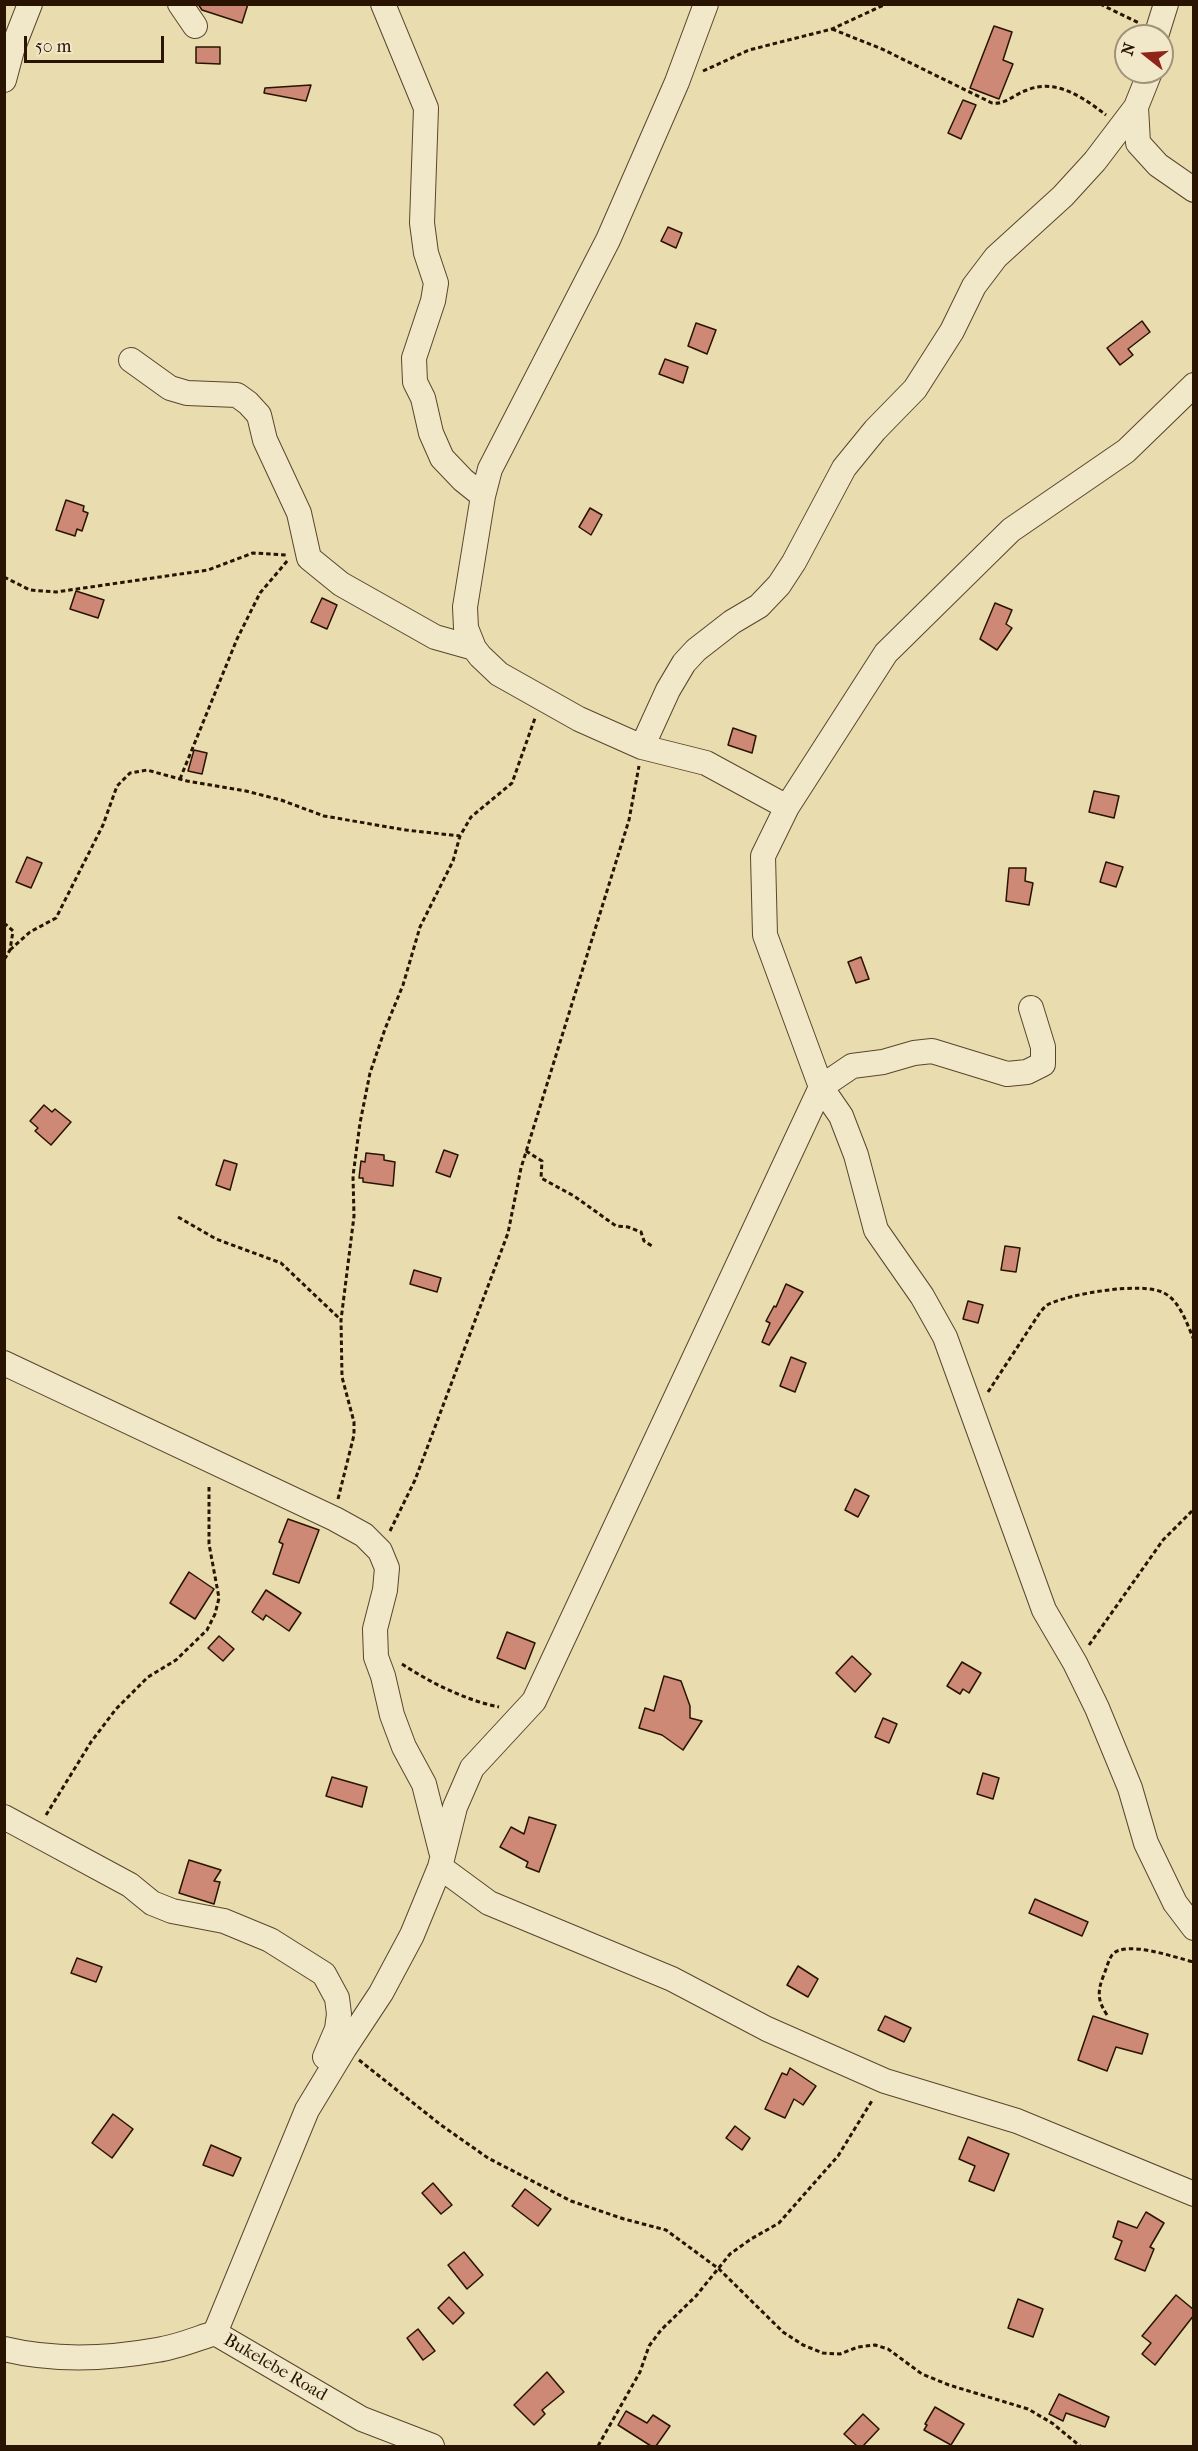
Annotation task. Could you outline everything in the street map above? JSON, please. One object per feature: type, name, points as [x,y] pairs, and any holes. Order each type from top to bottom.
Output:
[{"type":"street","points":[[4,81],[12,50],[30,4]]},
{"type":"street","points":[[180,4],[195,26]]},
{"type":"street","points":[[383,4],[426,108],[422,223],[426,253],[436,283],[433,301],[414,358],[415,382],[423,398],[431,433],[442,458],[463,480],[483,496]]},
{"type":"street","points":[[706,4],[677,82],[608,240],[490,469],[483,496],[465,607],[466,628],[474,648],[500,674],[579,719],[642,747],[706,763],[787,807]]},
{"type":"street","points":[[1159,24],[1166,4]]},
{"type":"street","points":[[642,747],[668,690],[684,663],[696,650],[732,622],[759,606],[779,585],[794,562],[844,468],[875,430],[915,389],[952,331],[975,286],[996,257],[1063,196],[1136,106],[1145,84]]},
{"type":"street","points":[[1136,106],[1138,143],[1158,165],[1194,190]]},
{"type":"street","points":[[131,360],[171,388],[187,393],[237,395],[248,403],[258,415],[265,440],[299,513],[309,558],[341,584],[435,637],[474,648]]},
{"type":"street","points":[[1194,385],[1126,451],[1011,530],[886,652],[787,807],[763,856],[765,935],[821,1087],[842,1116],[856,1155],[876,1230],[922,1296],[945,1337],[1044,1610],[1075,1663],[1097,1708],[1130,1788],[1146,1843],[1175,1903],[1194,1928]]},
{"type":"street","points":[[215,2333],[307,2110],[381,1994],[412,1935],[441,1860],[454,1807],[472,1767],[534,1701],[821,1087],[852,1066],[932,1051],[1008,1074],[1038,1068],[1043,1064],[1043,1047],[1030,1008]]},
{"type":"street","points":[[4,1363],[335,1519],[364,1535],[380,1551],[387,1568],[385,1590],[375,1629],[375,1646],[392,1715],[404,1748],[424,1784],[441,1860],[489,1903],[672,1979],[767,2029],[885,2081],[1017,2121],[1190,2186]]},
{"type":"street","points":[[4,1817],[130,1885],[152,1903],[172,1911],[224,1921],[270,1941],[324,1974],[337,1998],[339,2013],[337,2029],[322,2068],[323,2083]]},
{"type":"street","name":"Bukelebe Road","points":[[4,2349],[31,2355],[80,2358],[158,2350],[215,2333],[362,2419],[432,2446]]},
{"type":"path","points":[[677,82],[749,50],[832,29],[885,4]]},
{"type":"path","points":[[1100,4],[1137,24]]},
{"type":"path","points":[[832,29],[882,49],[992,103],[999,104],[1029,89],[1065,89],[1085,99],[1121,126]]},
{"type":"path","points":[[4,577],[30,590],[56,592],[208,570],[253,553],[291,556],[260,593],[237,639],[180,779]]},
{"type":"path","points":[[335,1519],[339,1492],[354,1436],[354,1422],[342,1377],[341,1320],[354,1216],[353,1176],[370,1073],[403,985],[420,927],[453,861],[460,836],[471,818],[512,783],[529,739],[541,697]]},
{"type":"path","points":[[380,1551],[415,1480],[508,1233],[526,1151],[629,820],[642,747]]},
{"type":"path","points":[[4,960],[10,950],[30,932],[56,918],[103,825],[117,786],[130,773],[147,770],[281,800],[324,816],[406,830],[460,836]]},
{"type":"path","points":[[4,923],[13,931],[10,950]]},
{"type":"path","points":[[526,1151],[542,1161],[541,1178],[616,1226],[628,1227],[641,1232],[644,1240],[652,1246]]},
{"type":"path","points":[[178,1217],[216,1239],[281,1263],[341,1320]]},
{"type":"path","points":[[971,1408],[990,1391],[1038,1314],[1046,1305],[1056,1301],[1119,1288],[1153,1289],[1165,1293],[1176,1303],[1194,1340]]},
{"type":"path","points":[[34,1833],[91,1742],[116,1709],[148,1677],[176,1660],[207,1630],[215,1614],[219,1598],[209,1544],[208,1458]]},
{"type":"path","points":[[1075,1663],[1163,1540],[1194,1509]]},
{"type":"path","points":[[375,1646],[421,1677],[444,1688],[479,1703],[525,1712]]},
{"type":"path","points":[[1107,2015],[1098,2001],[1098,1989],[1112,1955],[1118,1950],[1125,1948],[1149,1951],[1194,1962]]},
{"type":"path","points":[[344,2049],[441,2125],[488,2158],[571,2201],[666,2230],[719,2269],[783,2332],[803,2345],[823,2353],[840,2354],[858,2347],[875,2345],[888,2349],[922,2374],[949,2385],[1028,2409],[1052,2423],[1080,2446]]},
{"type":"path","points":[[598,2446],[640,2372],[649,2346],[661,2330],[696,2296],[730,2254],[779,2223],[838,2156],[855,2125],[885,2081]]},
{"type":"building","points":[[198,4],[248,4],[242,23],[202,10]]},
{"type":"building","points":[[994,26],[1012,32],[1003,60],[1013,64],[999,99],[970,88]]},
{"type":"building","points":[[196,47],[220,47],[220,64],[196,63]]},
{"type":"building","points":[[311,85],[306,101],[264,93],[265,88]]},
{"type":"building","points":[[963,100],[976,105],[961,139],[948,133]]},
{"type":"building","points":[[668,227],[682,233],[676,248],[661,241]]},
{"type":"building","points":[[1142,321],[1150,332],[1128,349],[1133,355],[1120,365],[1107,348]]},
{"type":"building","points":[[696,323],[716,330],[707,354],[688,346]]},
{"type":"building","points":[[665,359],[688,367],[683,383],[659,374]]},
{"type":"building","points":[[66,500],[84,506],[83,511],[88,513],[82,531],[77,529],[75,536],[56,530]]},
{"type":"building","points":[[590,508],[602,515],[591,535],[579,527]]},
{"type":"building","points":[[76,591],[104,600],[98,618],[70,609]]},
{"type":"building","points":[[322,598],[337,605],[327,629],[311,622]]},
{"type":"building","points":[[995,603],[1012,610],[1006,624],[1012,628],[997,650],[980,639]]},
{"type":"building","points":[[733,728],[756,736],[752,753],[728,745]]},
{"type":"building","points":[[194,750],[207,753],[202,774],[188,771]]},
{"type":"building","points":[[1094,791],[1119,796],[1114,818],[1089,812]]},
{"type":"building","points":[[27,857],[42,863],[31,888],[16,882]]},
{"type":"building","points":[[1106,862],[1123,867],[1116,887],[1100,882]]},
{"type":"building","points":[[1009,868],[1026,868],[1025,881],[1033,883],[1029,905],[1006,901]]},
{"type":"building","points":[[861,957],[869,979],[856,983],[848,962]]},
{"type":"building","points":[[44,1105],[52,1112],[55,1109],[71,1122],[51,1145],[35,1131],[38,1128],[30,1121]]},
{"type":"building","points":[[444,1150],[458,1155],[450,1177],[436,1172]]},
{"type":"building","points":[[366,1153],[384,1155],[384,1160],[395,1162],[393,1186],[363,1182],[363,1178],[359,1178],[361,1161],[365,1162]]},
{"type":"building","points":[[224,1160],[237,1164],[230,1190],[216,1185]]},
{"type":"building","points":[[1005,1246],[1020,1248],[1016,1272],[1001,1270]]},
{"type":"building","points":[[414,1270],[441,1278],[437,1292],[410,1284]]},
{"type":"building","points":[[786,1284],[803,1292],[769,1345],[762,1342],[770,1323],[766,1321],[774,1306],[776,1307]]},
{"type":"building","points":[[968,1301],[983,1305],[978,1323],[963,1319]]},
{"type":"building","points":[[791,1357],[806,1363],[795,1392],[780,1386]]},
{"type":"building","points":[[855,1489],[869,1496],[858,1517],[845,1510]]},
{"type":"building","points":[[288,1519],[319,1530],[299,1583],[273,1574],[283,1544],[279,1542]]},
{"type":"building","points":[[189,1572],[214,1589],[195,1619],[170,1603]]},
{"type":"building","points":[[266,1590],[301,1613],[289,1631],[266,1615],[263,1620],[252,1612]]},
{"type":"building","points":[[507,1632],[535,1643],[525,1669],[497,1658]]},
{"type":"building","points":[[219,1636],[234,1649],[223,1661],[208,1648]]},
{"type":"building","points":[[852,1656],[871,1674],[855,1692],[836,1673]]},
{"type":"building","points":[[962,1662],[981,1673],[969,1693],[963,1689],[960,1694],[947,1686]]},
{"type":"building","points":[[664,1676],[681,1681],[690,1706],[690,1718],[702,1721],[683,1750],[662,1735],[639,1728],[645,1708],[654,1711]]},
{"type":"building","points":[[883,1718],[897,1724],[889,1743],[875,1737]]},
{"type":"building","points":[[983,1773],[999,1778],[993,1799],[977,1794]]},
{"type":"building","points":[[332,1777],[367,1787],[362,1807],[326,1796]]},
{"type":"building","points":[[529,1817],[556,1825],[539,1872],[526,1867],[528,1862],[500,1847],[511,1827],[524,1834]]},
{"type":"building","points":[[189,1860],[221,1870],[214,1881],[220,1882],[214,1904],[179,1893]]},
{"type":"building","points":[[1035,1899],[1088,1922],[1082,1936],[1029,1913]]},
{"type":"building","points":[[77,1958],[102,1967],[96,1982],[71,1973]]},
{"type":"building","points":[[798,1966],[818,1979],[808,1997],[787,1985]]},
{"type":"building","points":[[885,2016],[911,2028],[904,2042],[878,2030]]},
{"type":"building","points":[[1093,2016],[1148,2034],[1142,2054],[1116,2047],[1107,2071],[1078,2060]]},
{"type":"building","points":[[790,2068],[816,2086],[803,2105],[794,2099],[785,2118],[765,2109],[782,2073],[787,2075]]},
{"type":"building","points":[[113,2114],[133,2129],[112,2158],[92,2143]]},
{"type":"building","points":[[735,2126],[750,2138],[742,2150],[726,2138]]},
{"type":"building","points":[[968,2137],[1009,2154],[994,2191],[969,2181],[975,2166],[959,2159]]},
{"type":"building","points":[[211,2145],[241,2158],[233,2176],[203,2165]]},
{"type":"building","points":[[433,2183],[452,2205],[441,2214],[422,2193]]},
{"type":"building","points":[[525,2189],[551,2209],[538,2226],[512,2206]]},
{"type":"building","points":[[1146,2212],[1164,2223],[1150,2247],[1154,2249],[1145,2271],[1115,2259],[1122,2241],[1113,2237],[1118,2221],[1137,2228]]},
{"type":"building","points":[[464,2252],[483,2275],[467,2289],[448,2265]]},
{"type":"building","points":[[1176,2295],[1194,2310],[1194,2315],[1155,2365],[1142,2354],[1151,2343],[1142,2336]]},
{"type":"building","points":[[449,2297],[464,2313],[453,2324],[438,2308]]},
{"type":"building","points":[[1018,2299],[1043,2309],[1033,2337],[1008,2328]]},
{"type":"building","points":[[418,2329],[435,2351],[423,2360],[407,2338]]},
{"type":"building","points":[[547,2372],[564,2392],[542,2410],[545,2414],[534,2425],[514,2405]]},
{"type":"building","points":[[1059,2394],[1109,2417],[1105,2427],[1066,2413],[1063,2421],[1049,2414]]},
{"type":"building","points":[[935,2407],[964,2424],[951,2445],[924,2430]]},
{"type":"building","points":[[626,2411],[647,2423],[653,2415],[670,2426],[656,2446],[651,2446],[618,2425]]},
{"type":"building","points":[[863,2414],[879,2429],[863,2446],[857,2446],[844,2434]]}]
